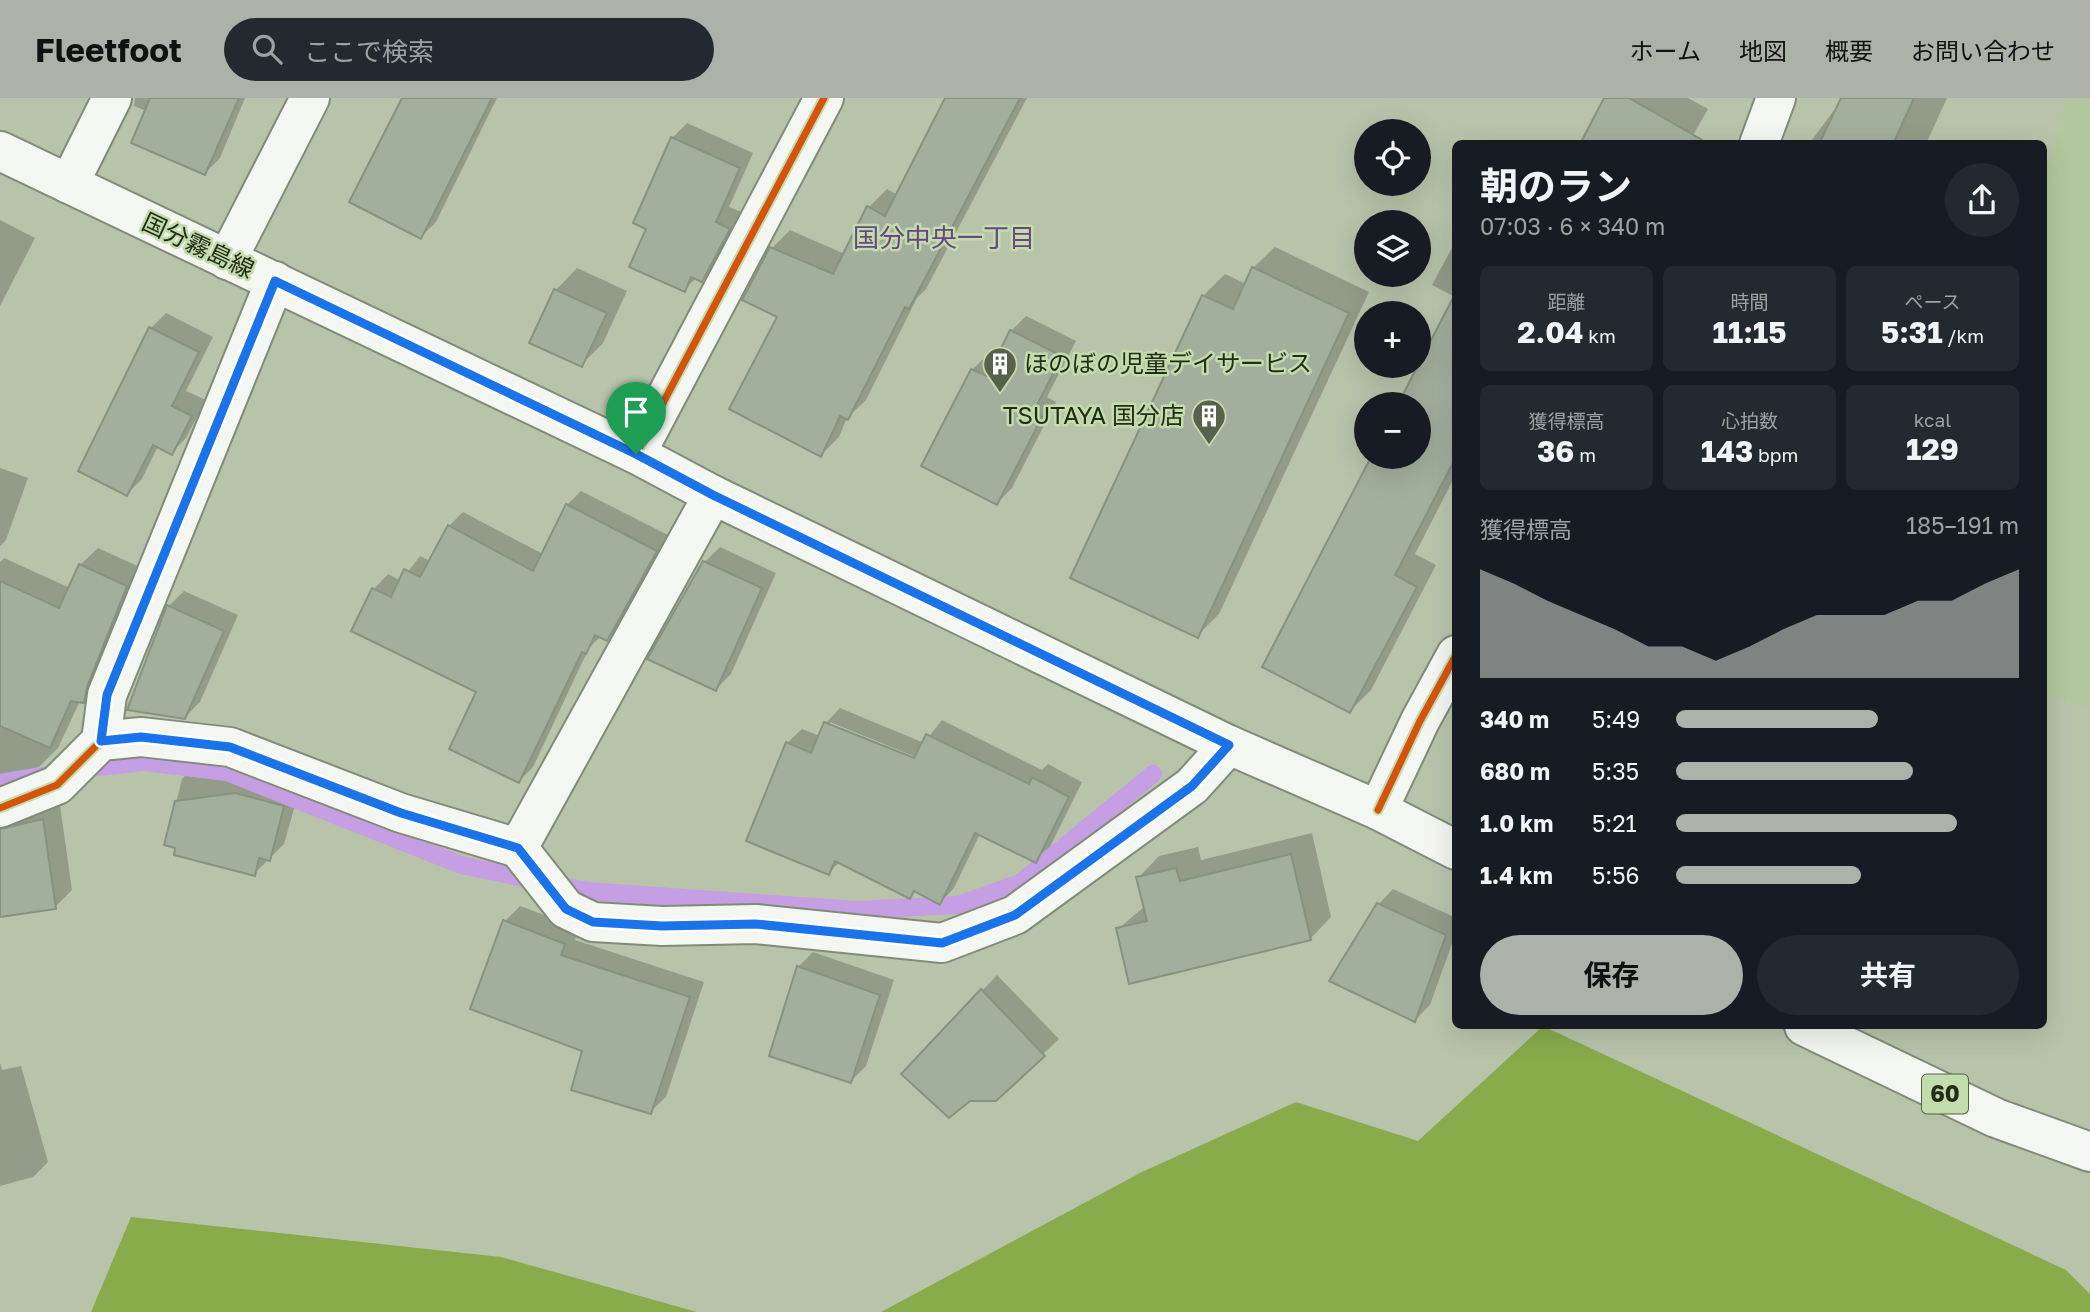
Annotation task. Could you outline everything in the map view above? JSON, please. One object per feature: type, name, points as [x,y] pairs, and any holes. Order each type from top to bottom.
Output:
[{"type":"street","points":[[69,184],[112,98]]},
{"type":"street","points":[[227,260],[310,98]]},
{"type":"street","points":[[636,454],[824,98]]},
{"type":"street","points":[[1760,140],[1776,98]]},
{"type":"street","name":"国分霧島線","points":[[0,151],[636,454],[713,495],[1229,745],[1378,810],[1452,848]]},
{"type":"street","points":[[0,808],[57,785],[94,748],[107,695],[275,281]]},
{"type":"street","points":[[520,852],[713,495]]},
{"type":"street","points":[[1378,810],[1420,721],[1452,662]]},
{"type":"street","points":[[94,748],[141,737],[230,747],[401,813],[520,852],[566,909],[593,922],[662,926],[756,924],[942,943],[1015,915],[1192,786],[1229,745]]},
{"type":"street","name":"60","points":[[1810,1029],[1996,1118],[2090,1152]]},
{"type":"shaded area","points":[[2068,98],[2090,98],[2090,709],[2047,694],[2047,169]]},
{"type":"green space","points":[[1540,1029],[1549,1029],[2066,1270],[2090,1294],[2090,1312],[881,1312],[1142,1172],[1296,1102],[1418,1141]]},
{"type":"green space","points":[[131,1217],[501,1257],[697,1312],[91,1312]]},
{"type":"building","points":[[150,98],[239,98],[205,175],[131,143]]},
{"type":"building","points":[[402,98],[492,98],[421,239],[349,202]]},
{"type":"building","points":[[945,98],[1020,98],[909,309],[905,307],[848,420],[840,416],[821,457],[729,409],[777,317],[742,300],[770,247],[833,274],[867,206],[885,216]]},
{"type":"building","points":[[1604,98],[1629,98],[1702,140],[1582,140]]},
{"type":"building","points":[[1841,98],[1914,98],[1895,140],[1821,140]]},
{"type":"building","points":[[671,137],[740,168],[716,222],[730,229],[702,282],[691,277],[685,292],[629,267],[646,229],[633,223]]},
{"type":"building","name":"TSUTAYA 国分店","points":[[1252,267],[1349,313],[1198,638],[1070,578],[1202,295],[1233,309]]},
{"type":"building","points":[[554,289],[607,313],[582,367],[529,343]]},
{"type":"building","points":[[1452,300],[1452,465],[1395,575],[1417,587],[1350,713],[1262,667],[1365,469],[1431,469],[1431,392],[1404,392],[1411,378],[1431,378],[1431,340]]},
{"type":"building","points":[[149,327],[199,352],[172,406],[192,416],[172,455],[153,445],[127,496],[78,471]]},
{"type":"building","name":"ほのぼの児童デイサービス","points":[[1010,330],[1062,356],[1033,413],[1042,417],[997,505],[921,466],[971,369],[987,376]]},
{"type":"building","points":[[566,504],[657,551],[607,641],[595,635],[586,654],[582,652],[519,783],[449,749],[476,692],[351,631],[372,588],[391,597],[404,569],[420,577],[448,525],[533,571]]},
{"type":"building","points":[[703,561],[762,588],[716,691],[647,659]]},
{"type":"building","points":[[79,564],[127,586],[87,687],[84,703],[71,701],[50,748],[0,726],[0,581],[59,608]]},
{"type":"building","points":[[167,605],[224,631],[185,719],[127,710]]},
{"type":"building","points":[[824,722],[914,758],[926,734],[1029,784],[1032,777],[1069,797],[1036,863],[975,833],[940,905],[914,891],[910,899],[835,861],[829,875],[746,841],[786,742],[811,753]]},
{"type":"building","points":[[235,793],[284,806],[270,861],[259,858],[255,876],[174,855],[175,848],[164,845],[175,801]]},
{"type":"building","points":[[43,819],[56,909],[0,917],[0,829]]},
{"type":"building","points":[[1291,854],[1311,940],[1129,984],[1116,928],[1147,921],[1136,877],[1176,868],[1180,881]]},
{"type":"building","points":[[1377,903],[1446,935],[1415,1022],[1329,981]]},
{"type":"building","points":[[503,920],[565,944],[561,955],[690,997],[651,1114],[571,1090],[582,1051],[470,1009]]},
{"type":"building","points":[[797,966],[880,995],[851,1083],[769,1056]]},
{"type":"building","points":[[981,989],[1045,1056],[996,1101],[970,1101],[949,1118],[901,1074]]},
{"type":"waterway","points":[[80,769],[144,762],[227,772],[461,865],[587,891],[857,910],[958,905],[1020,883],[1153,774]]},
{"type":"waterway","points":[[0,783],[46,775]]},
{"type":"cycle path","points":[[636,454],[824,98]]},
{"type":"cycle path","points":[[101,741],[107,695],[275,281]]},
{"type":"cycle path","points":[[1378,810],[1420,721],[1452,662]]},
{"type":"cycle path","points":[[0,808],[57,785],[101,741],[141,737],[230,747],[401,813],[518,848],[566,909],[593,922],[662,926],[756,924],[942,943],[1015,915],[1192,786],[1229,745]]},
{"type":"place","name":"ほのぼの児童デイサービス","points":[[1000,394]]},
{"type":"place","name":"TSUTAYA 国分店","points":[[1209,446]]},
{"type":"district","name":"国分中央一丁目","points":[[944,238]]},
{"type":"route","points":[[275,281],[636,454],[713,495],[1229,745],[1213,767],[1192,786],[1100,856],[1015,915],[942,943],[756,924],[662,926],[593,922],[566,909],[518,848],[401,813],[230,747],[141,737],[101,741],[107,695],[275,281]]}]
